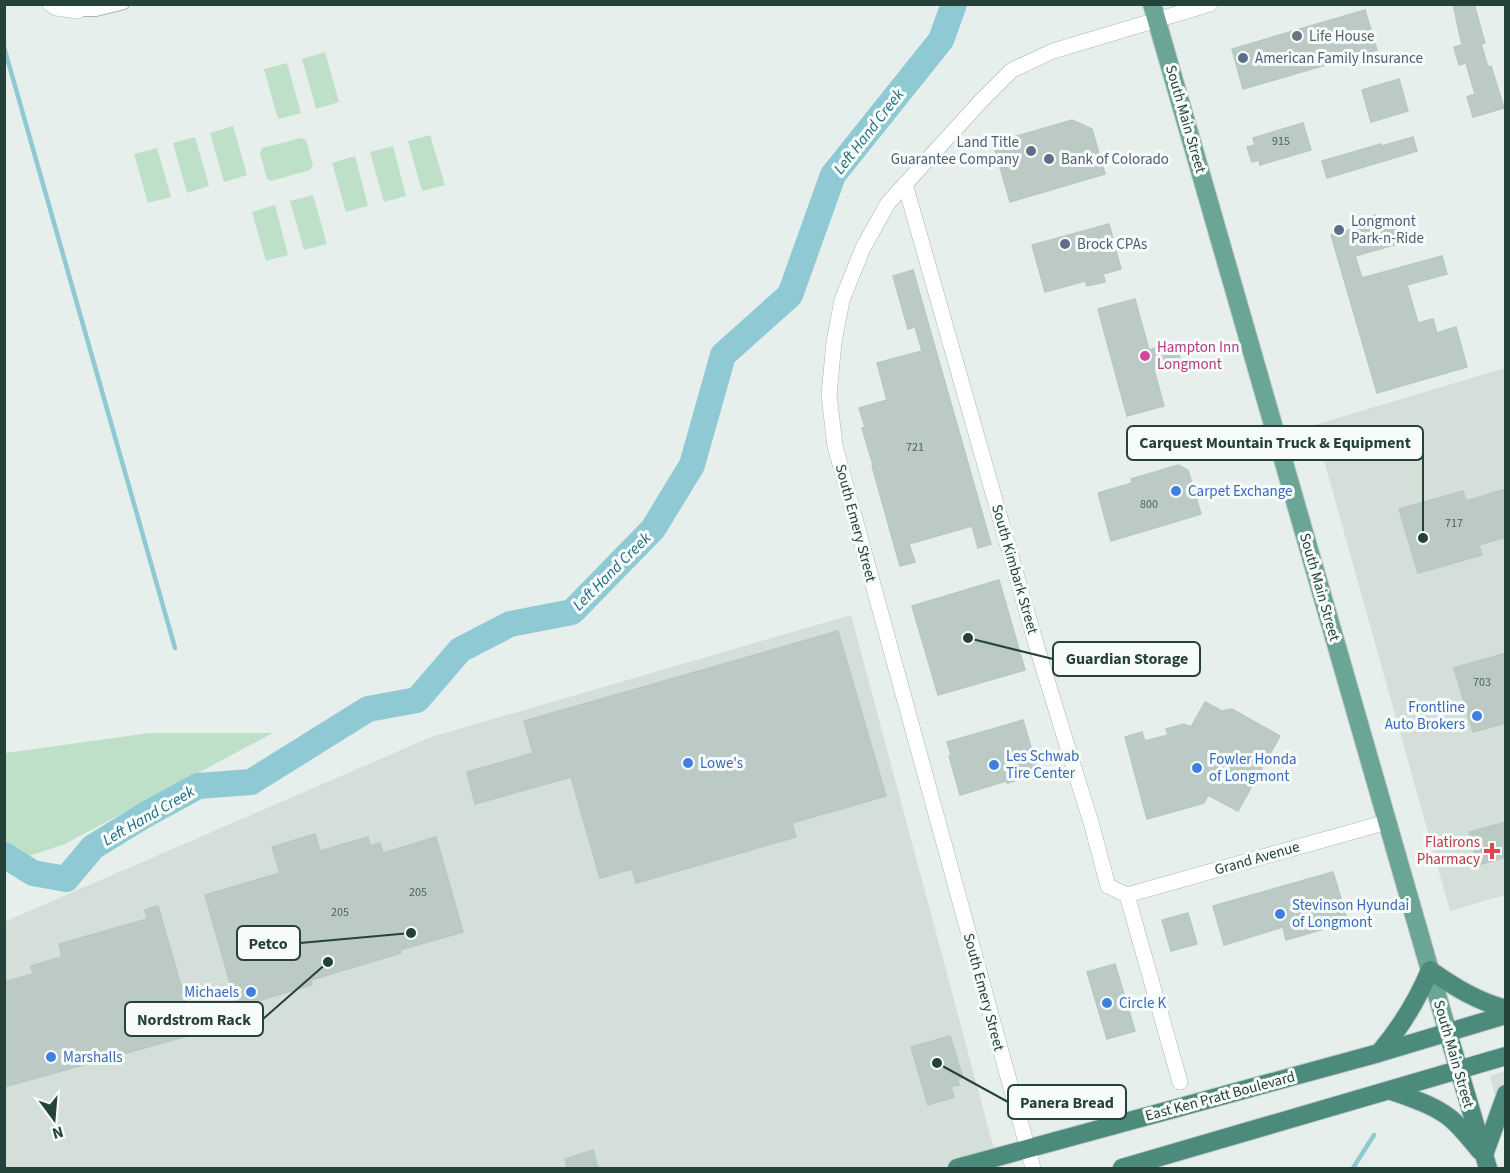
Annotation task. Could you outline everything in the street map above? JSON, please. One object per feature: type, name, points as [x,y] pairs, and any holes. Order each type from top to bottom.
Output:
[{"type":"highway","points":[[1379,1053],[1397,1032],[1411,1010],[1430,970],[1459,990],[1506,1009]]},
{"type":"highway","name":"East Ken Pratt Boulevard","points":[[957,1168],[1379,1053],[1506,1015]]},
{"type":"highway","name":"South Main Street","points":[[1448,1033],[1486,1162]]},
{"type":"highway","points":[[1122,1168],[1506,1056]]},
{"type":"highway","points":[[1389,1090],[1424,1102],[1447,1116],[1486,1162]]},
{"type":"highway","points":[[1486,1162],[1506,1094]]},
{"type":"main road","name":"South Main Street","points":[[1154,12],[1448,1033]]},
{"type":"street","points":[[50,4],[56,8],[96,11],[124,4]]},
{"type":"street","name":"South Emery Street","points":[[1033,1168],[835,446],[829,394],[834,342],[842,300],[863,248],[888,203],[1012,70],[1053,51],[1154,12],[1210,4]]},
{"type":"street","name":"South Kimbark Street","points":[[905,184],[1108,886],[1127,895]]},
{"type":"street","name":"Grand Avenue","points":[[1127,895],[1387,822]]},
{"type":"street","points":[[1127,895],[1180,1082]]},
{"type":"shaded area","points":[[1505,368],[1505,895],[1450,911],[1314,425]]},
{"type":"shaded area","points":[[851,615],[999,1168],[5,1168],[4,922],[431,737]]},
{"type":"shaded area","points":[[1505,1071],[1505,1133],[1490,1076]]},
{"type":"green space","points":[[325,52],[339,102],[316,109],[302,59]]},
{"type":"green space","points":[[287,63],[301,113],[278,119],[264,69]]},
{"type":"green space","points":[[233,126],[247,175],[224,182],[210,133]]},
{"type":"green space","points":[[430,135],[445,185],[422,191],[408,141]]},
{"type":"green space","points":[[195,137],[209,186],[187,193],[173,143]]},
{"type":"green space","points":[[301,138],[306,140],[313,165],[310,170],[271,181],[267,179],[260,153],[262,148]]},
{"type":"green space","points":[[393,146],[406,196],[384,202],[370,152]]},
{"type":"green space","points":[[157,148],[171,197],[148,203],[134,154]]},
{"type":"green space","points":[[355,156],[368,206],[346,212],[332,163]]},
{"type":"green space","points":[[313,195],[327,244],[304,250],[290,201]]},
{"type":"green space","points":[[275,205],[288,255],[266,261],[252,212]]},
{"type":"green space","points":[[150,733],[273,733],[65,844],[5,864],[5,753]]},
{"type":"building","points":[[1453,4],[1474,4],[1485,43],[1481,44],[1488,67],[1491,66],[1504,108],[1473,117],[1467,97],[1475,94],[1466,63],[1459,65],[1454,47],[1462,45]]},
{"type":"building","points":[[1365,10],[1377,50],[1243,89],[1232,49]]},
{"type":"building","points":[[1399,79],[1408,111],[1371,122],[1362,90]]},
{"type":"building","name":"Bank of Colorado","points":[[1072,120],[1092,129],[1105,174],[1010,202],[993,143]]},
{"type":"building","points":[[1303,123],[1311,150],[1260,165],[1259,160],[1252,162],[1247,147],[1255,145],[1253,138]]},
{"type":"building","points":[[1413,137],[1417,151],[1327,178],[1322,161]]},
{"type":"building","points":[[1375,215],[1379,227],[1394,222],[1401,243],[1355,256],[1362,278],[1442,256],[1447,274],[1407,285],[1418,323],[1433,319],[1437,333],[1456,327],[1467,367],[1377,393],[1331,235],[1360,227],[1358,220]]},
{"type":"building","points":[[1109,224],[1121,269],[1103,274],[1105,282],[1087,286],[1085,281],[1045,292],[1032,245]]},
{"type":"building","points":[[913,270],[991,544],[978,548],[972,526],[909,544],[915,562],[900,566],[862,428],[865,427],[859,408],[887,400],[877,363],[922,351],[915,327],[908,329],[893,276]]},
{"type":"building","name":"Hampton Inn Longmont","points":[[1135,299],[1149,350],[1176,342],[1181,363],[1154,370],[1164,406],[1127,416],[1098,309]]},
{"type":"building","points":[[1178,465],[1188,470],[1201,514],[1111,541],[1098,493],[1132,483],[1131,479]]},
{"type":"building","points":[[1506,489],[1506,537],[1479,545],[1482,555],[1418,573],[1399,509],[1463,491],[1466,501]]},
{"type":"building","points":[[999,580],[1025,670],[938,695],[912,606]]},
{"type":"building","name":"Lowe's","points":[[838,631],[886,796],[792,823],[796,837],[636,883],[632,869],[600,878],[571,777],[475,804],[467,772],[533,753],[524,721]]},
{"type":"building","points":[[1506,653],[1506,723],[1473,732],[1454,668]]},
{"type":"building","name":"Fowler Honda of Longmont","points":[[1205,702],[1222,711],[1232,709],[1280,736],[1238,811],[1208,795],[1204,803],[1147,819],[1125,737],[1142,732],[1145,741],[1168,735],[1166,729],[1184,724],[1191,727]]},
{"type":"building","name":"Les Schwab Tire Center","points":[[1023,720],[1039,774],[960,795],[947,742]]},
{"type":"building","points":[[1506,822],[1506,857],[1478,865],[1469,832]]},
{"type":"building","points":[[315,834],[320,851],[368,837],[370,846],[380,843],[383,853],[436,837],[463,932],[400,950],[401,953],[311,980],[312,985],[237,1007],[205,895],[280,873],[272,847]]},
{"type":"building","name":"Stevinson Hyundai of Longmont","points":[[1333,872],[1348,922],[1286,940],[1283,927],[1224,945],[1213,906]]},
{"type":"building","points":[[158,906],[195,1034],[4,1087],[4,982],[33,974],[31,966],[62,957],[59,944],[147,919],[145,910]]},
{"type":"building","points":[[1188,913],[1197,944],[1171,951],[1162,920]]},
{"type":"building","name":"Circle K","points":[[1115,964],[1135,1031],[1107,1039],[1087,972]]},
{"type":"building","points":[[950,1036],[963,1078],[958,1079],[959,1085],[951,1087],[954,1097],[928,1105],[911,1047]]},
{"type":"building","points":[[593,1150],[598,1168],[567,1168],[565,1159]]},
{"type":"waterway","name":"Left Hand Creek","points":[[4,855],[33,873],[66,879],[93,847],[198,786],[251,782],[368,709],[417,700],[460,650],[510,624],[572,612],[653,529],[692,465],[723,355],[790,295],[833,175],[941,40],[954,4]]},
{"type":"waterway","points":[[4,47],[175,648]]},
{"type":"waterway","points":[[1353,1168],[1374,1135]]},
{"type":"place","name":"Life House","points":[[1297,36]]},
{"type":"place","name":"American Family Insurance","points":[[1243,58]]},
{"type":"place","name":"Land Title Guarantee Company","points":[[1031,151]]},
{"type":"place","name":"Bank of Colorado","points":[[1049,159]]},
{"type":"place","name":"Longmont Park-n-Ride","points":[[1339,230]]},
{"type":"place","name":"Brock CPAs","points":[[1065,244]]},
{"type":"place","name":"Hampton Inn Longmont","points":[[1145,356]]},
{"type":"place","name":"Carpet Exchange","points":[[1176,491]]},
{"type":"place","name":"Carquest Mountain Truck & Equipment","points":[[1423,538]]},
{"type":"place","name":"Guardian Storage","points":[[968,638]]},
{"type":"place","name":"Frontline Auto Brokers","points":[[1477,716]]},
{"type":"place","name":"Lowe's","points":[[688,763]]},
{"type":"place","name":"Les Schwab Tire Center","points":[[994,765]]},
{"type":"place","name":"Fowler Honda of Longmont","points":[[1197,768]]},
{"type":"place","name":"Flatirons Pharmacy","points":[[1492,851]]},
{"type":"place","name":"Stevinson Hyundai of Longmont","points":[[1280,914]]},
{"type":"place","name":"Petco","points":[[411,933]]},
{"type":"place","name":"Nordstrom Rack","points":[[328,962]]},
{"type":"place","name":"Michaels","points":[[251,992]]},
{"type":"place","name":"Circle K","points":[[1107,1003]]},
{"type":"place","name":"Marshalls","points":[[51,1057]]},
{"type":"place","name":"Panera Bread","points":[[937,1063]]}]
